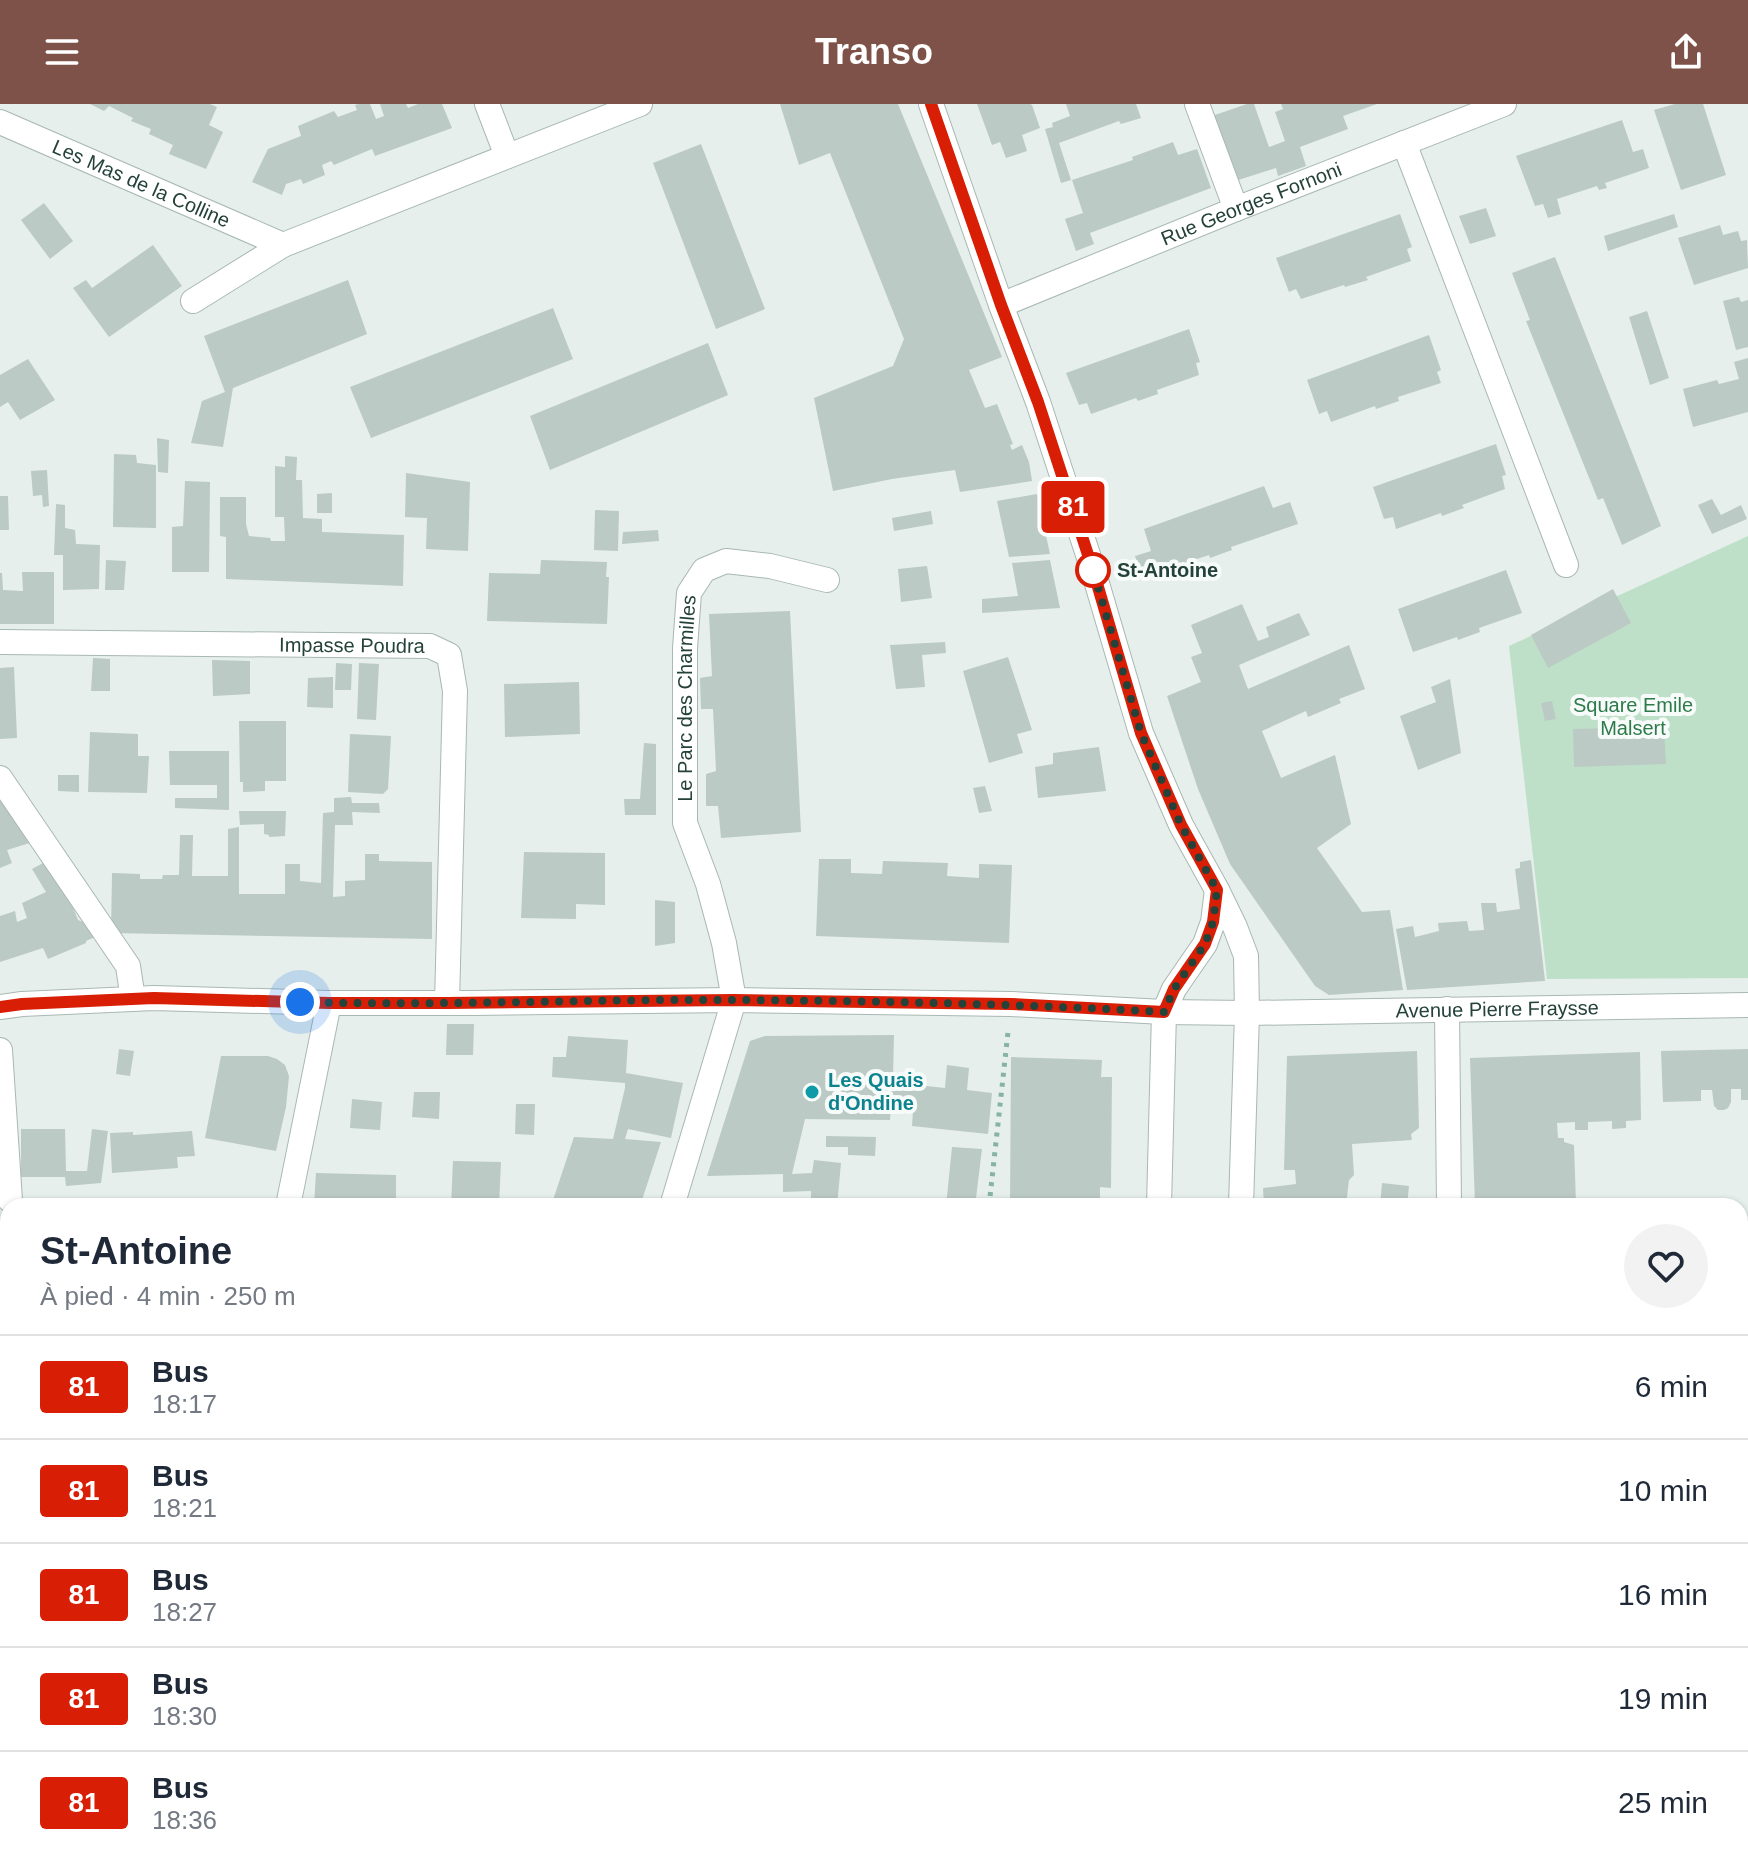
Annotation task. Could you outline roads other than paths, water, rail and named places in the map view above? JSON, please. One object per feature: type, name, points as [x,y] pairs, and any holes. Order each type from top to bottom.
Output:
[{"type":"street","points":[[0,112],[3,104]]},
{"type":"street","points":[[487,104],[507,156]]},
{"type":"street","points":[[193,301],[283,245],[640,104]]},
{"type":"street","points":[[931,104],[1038,402],[1093,570],[1141,733],[1181,825],[1217,890],[1246,956],[1241,1198]]},
{"type":"street","points":[[1197,104],[1236,209]]},
{"type":"street","name":"Rue Georges Fornoni","points":[[1001,305],[1504,104]]},
{"type":"street","name":"Les Mas de la Colline","points":[[0,122],[283,245]]},
{"type":"street","points":[[1404,143],[1566,565]]},
{"type":"street","name":"Le Parc des Charmilles","points":[[734,1000],[724,943],[708,884],[685,823],[685,648],[689,593],[704,570],[726,561],[770,566],[827,580]]},
{"type":"street","name":"Impasse Poudra","points":[[0,642],[430,646],[449,655],[455,691],[447,1003]]},
{"type":"street","points":[[0,778],[128,966],[133,999]]},
{"type":"street","points":[[1159,1198],[1164,1012],[1174,989],[1205,944],[1213,922],[1217,890]]},
{"type":"street","name":"Avenue Pierre Fraysse","points":[[0,1007],[154,998],[329,1003],[734,1000],[1011,1004],[1247,1013],[1748,1005]]},
{"type":"street","points":[[674,1198],[734,1000]]},
{"type":"street","points":[[290,1198],[329,1003]]},
{"type":"street","points":[[1447,1009],[1449,1198]]},
{"type":"street","points":[[0,1050],[10,1198]]},
{"type":"place","name":"St-Antoine","points":[[1093,570]]},
{"type":"place","name":"Les Quais d'Ondine","points":[[812,1092]]},
{"type":"park label","name":"Square Emile Malsert","points":[[1633,716]]}]
